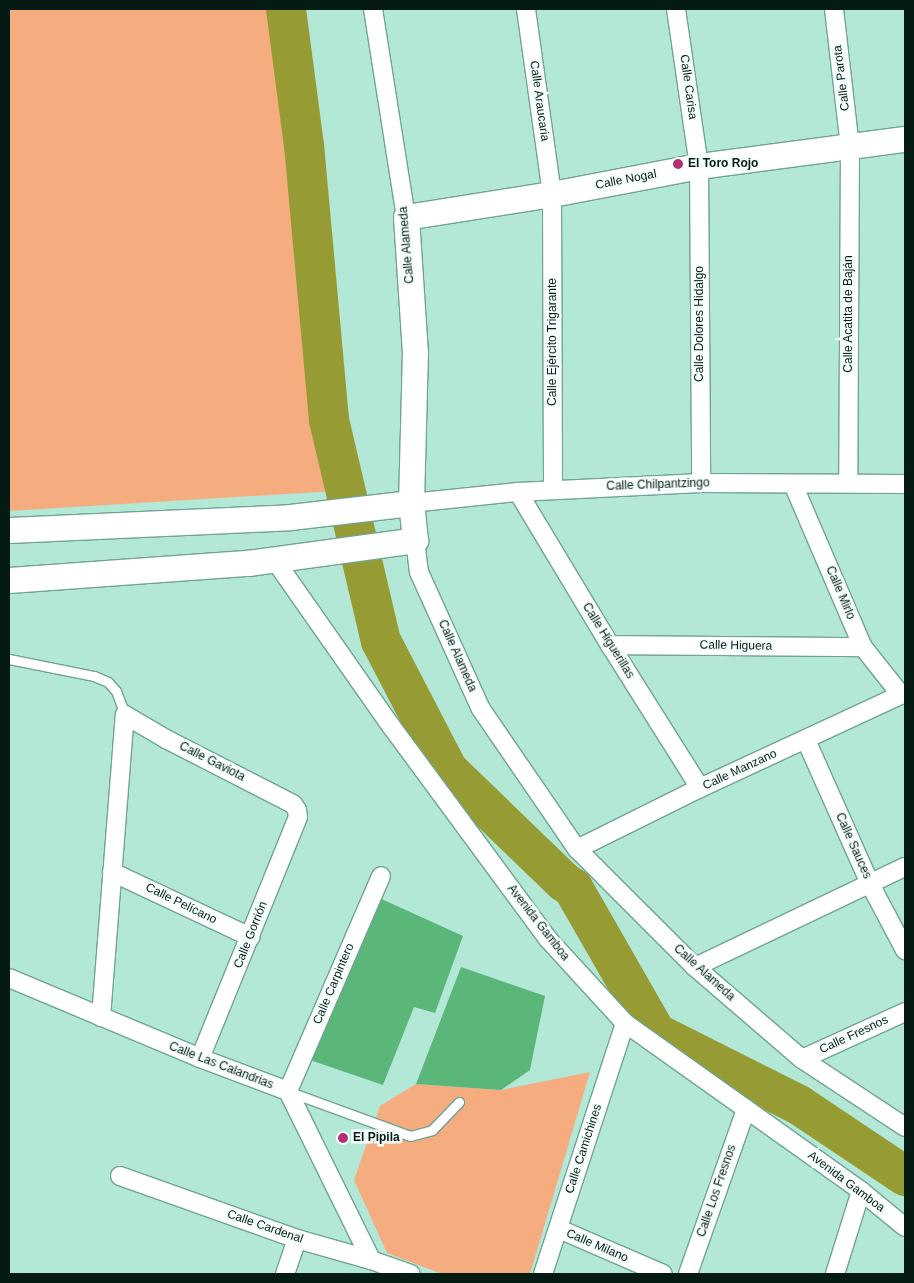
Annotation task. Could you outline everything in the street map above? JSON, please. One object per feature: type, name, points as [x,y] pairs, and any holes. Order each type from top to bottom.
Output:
[{"type":"street","name":"Calle Alameda","points":[[373,9],[406,217],[415,353],[411,503],[419,572],[481,709],[577,849],[695,967],[802,1059],[905,1128]]},
{"type":"street","name":"Calle Araucaria","points":[[526,9],[552,194]]},
{"type":"street","name":"Calle Carisa","points":[[676,9],[699,166]]},
{"type":"street","name":"Calle Parota","points":[[834,9],[850,147]]},
{"type":"street","name":"Calle Nogal","points":[[406,217],[552,194],[699,166],[905,140]]},
{"type":"street","name":"Calle Acatita de Baján","points":[[848,482],[850,147]]},
{"type":"street","name":"Calle Dolores Hidalgo","points":[[699,166],[701,483]]},
{"type":"street","name":"Calle Ejército Trigarante","points":[[552,194],[553,490]]},
{"type":"street","name":"Calle Chilpantzingo","points":[[411,503],[518,492],[701,483],[793,484],[848,482],[905,484]]},
{"type":"street","name":"Calle Mirlo","points":[[793,484],[863,647],[903,694]]},
{"type":"street","name":"Calle Higuerillas","points":[[518,492],[610,645],[700,788]]},
{"type":"street","points":[[9,530],[290,518],[411,503]]},
{"type":"street","points":[[9,580],[274,559],[416,540]]},
{"type":"street","name":"Avenida Gamboa","points":[[274,559],[391,726],[548,939],[625,1023],[861,1191],[905,1227]]},
{"type":"street","name":"Calle Higuera","points":[[610,645],[863,647]]},
{"type":"street","name":"Calle Manzano","points":[[577,849],[700,788],[903,694]]},
{"type":"street","points":[[101,1017],[126,715]]},
{"type":"street","name":"Calle Gaviota","points":[[126,715],[166,739],[294,804],[297,810]]},
{"type":"street","name":"Calle Sauces","points":[[806,740],[870,884],[905,950]]},
{"type":"street","name":"Calle Gorrión","points":[[200,1058],[298,816],[297,810]]},
{"type":"street","points":[[695,967],[905,867]]},
{"type":"street","name":"Calle Pelícano","points":[[112,872],[250,937]]},
{"type":"street","name":"Calle Carpintero","points":[[288,1091],[381,876]]},
{"type":"street","name":"Calle Las Calandrias","points":[[9,978],[200,1058],[288,1091],[371,1260]]},
{"type":"street","name":"Calle Fresnos","points":[[802,1059],[905,1012]]},
{"type":"street","name":"Calle Camichines","points":[[543,1274],[625,1023]]},
{"type":"street","name":"Calle Los Fresnos","points":[[688,1274],[746,1109]]},
{"type":"street","name":"Calle Cardenal","points":[[120,1176],[297,1239],[371,1260],[411,1274]]},
{"type":"street","points":[[835,1274],[861,1191]]},
{"type":"street","name":"Calle Milano","points":[[559,1229],[663,1274]]},
{"type":"street","points":[[285,1274],[297,1239]]},
{"type":"lane","points":[[9,659],[94,676],[108,682],[116,691],[126,715]]},
{"type":"lane","points":[[288,1091],[410,1136],[432,1130],[459,1102]]},
{"type":"shaded area","points":[[9,9],[288,9],[297,144],[322,415],[335,491],[9,511]]},
{"type":"shaded area","points":[[590,1072],[530,1274],[442,1274],[387,1253],[354,1180],[380,1106],[416,1084],[501,1090]]},
{"type":"building","points":[[375,896],[463,936],[435,1013],[414,1007],[383,1085],[310,1060]]},
{"type":"building","points":[[461,967],[545,996],[530,1070],[501,1090],[416,1084]]},
{"type":"waterway","points":[[286,9],[304,145],[329,420],[381,641],[448,770],[564,882],[573,888],[656,1033],[799,1105],[905,1176]]},
{"type":"place","name":"El Toro Rojo","points":[[678,164]]},
{"type":"place","name":"El Pipila","points":[[343,1138]]}]
